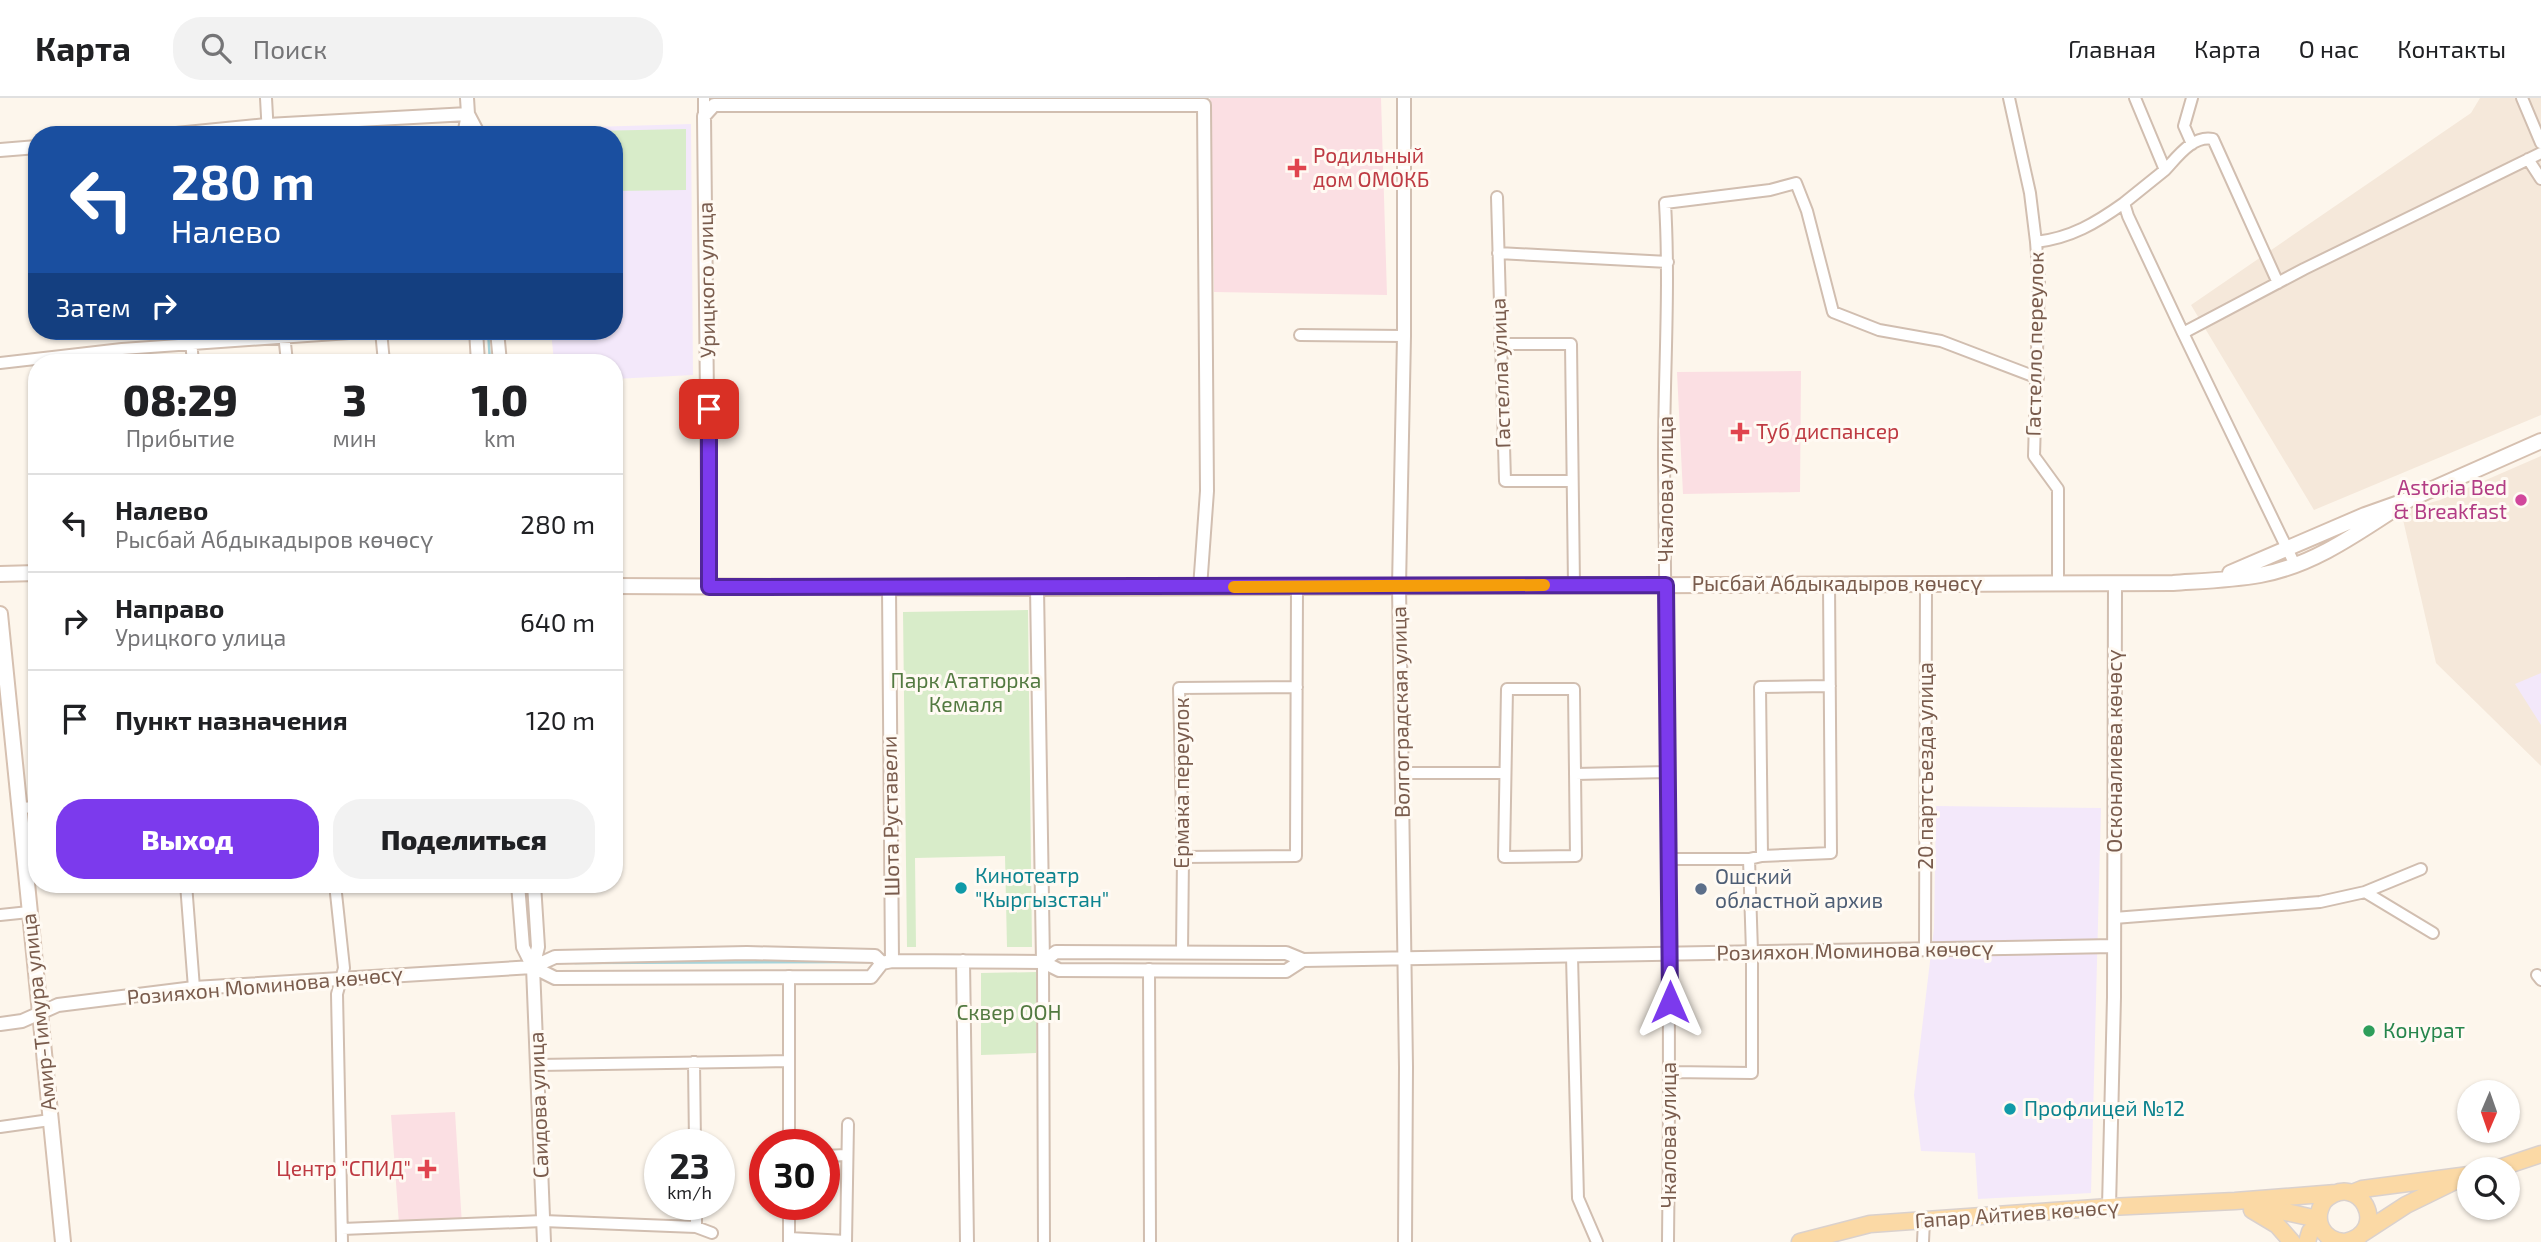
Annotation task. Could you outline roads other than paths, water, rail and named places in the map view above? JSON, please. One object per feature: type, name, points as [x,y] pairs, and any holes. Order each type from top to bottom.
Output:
[{"type":"main road","name":"Рысбай Абдыкадыров көчөсү","points":[[2219,578],[2365,515],[2410,499],[2541,440]]},
{"type":"main road","name":"Рысбай Абдыкадыров көчөсү","points":[[623,586],[1200,588],[2173,583],[2262,574],[2295,565],[2332,549],[2410,499]]},
{"type":"main road","points":[[0,574],[28,573]]},
{"type":"main road","name":"Амир-Тимура улица","points":[[0,614],[3,678],[19,808],[63,1242]]},
{"type":"main road","points":[[2520,1161],[2541,1154]]},
{"type":"main road","name":"Гапар Айтиев көчөсү","points":[[1800,1242],[1870,1224],[2344,1193],[2457,1177]]},
{"type":"main road","name":"Гапар Айтиев көчөсү","points":[[2352,1240],[2406,1205],[2457,1181]]},
{"type":"main road","points":[[2344,1193],[2361,1199],[2367,1208],[2369,1219],[2352,1240],[2331,1239],[2320,1229],[2321,1205],[2327,1197],[2344,1193]]},
{"type":"main road","points":[[2231,1202],[2267,1218],[2284,1230],[2292,1242]]},
{"type":"main road","name":"Гапар Айтиев көчөсү","points":[[2231,1202],[2320,1229]]},
{"type":"main road","points":[[2307,1242],[2310,1232],[2320,1229]]},
{"type":"street","points":[[266,98],[267,126]]},
{"type":"street","points":[[466,126],[467,98]]},
{"type":"street","name":"Урицкого улица","points":[[704,98],[709,587]]},
{"type":"street","name":"Волгоградская улица","points":[[1404,98],[1404,336],[1399,586],[1406,1067],[1405,1242]]},
{"type":"street","name":"Гастелло переулок","points":[[2009,98],[2030,193],[2036,242],[2039,282],[2034,456],[2058,489],[2058,585]]},
{"type":"street","points":[[2135,98],[2165,170]]},
{"type":"street","points":[[2192,98],[2184,126],[2192,144]]},
{"type":"street","points":[[2522,98],[2541,143]]},
{"type":"street","points":[[704,117],[714,105],[993,102],[1203,105],[1207,491],[1200,588]]},
{"type":"street","points":[[317,126],[468,114]]},
{"type":"street","points":[[468,114],[474,126]]},
{"type":"street","points":[[2036,242],[2081,231],[2124,203],[2192,144],[2204,138],[2213,139],[2277,283]]},
{"type":"street","points":[[0,150],[28,148]]},
{"type":"street","points":[[2183,333],[2277,283],[2541,153]]},
{"type":"street","points":[[2528,159],[2541,179]]},
{"type":"street","name":"Чкалова улица","points":[[1668,1242],[1669,859],[1664,455],[1668,262],[1665,203],[1770,190],[1796,183],[1807,211],[1833,312],[1878,330],[1941,341],[2038,378]]},
{"type":"street","name":"Гастелла улица","points":[[1496,197],[1505,481],[1572,481]]},
{"type":"street","points":[[2124,203],[2183,333],[2295,565]]},
{"type":"street","points":[[1498,253],[1668,262]]},
{"type":"street","points":[[1300,335],[1404,336]]},
{"type":"street","points":[[191,340],[192,354]]},
{"type":"street","points":[[78,354],[228,340]]},
{"type":"street","points":[[1500,344],[1571,344],[1574,585]]},
{"type":"street","points":[[122,349],[123,354]]},
{"type":"street","points":[[0,363],[28,360]]},
{"type":"street","name":"20 партсъезда улица","points":[[1926,583],[1926,949]]},
{"type":"street","points":[[1669,859],[1749,859],[1831,853],[1829,584]]},
{"type":"street","name":"Осконалиева көчөсү","points":[[2109,1207],[2114,946],[2115,584]]},
{"type":"street","points":[[1184,856],[1296,856],[1297,586]]},
{"type":"street","name":"Шота Руставели","points":[[887,962],[889,587]]},
{"type":"street","points":[[1037,588],[1044,1242]]},
{"type":"street","points":[[1762,856],[1760,687],[1830,686]]},
{"type":"street","name":"Ермака переулок","points":[[1182,951],[1184,856],[1179,688],[1297,687]]},
{"type":"street","points":[[1507,689],[1574,689],[1576,856],[1504,857],[1506,773],[1507,689]]},
{"type":"street","points":[[1575,774],[1668,772]]},
{"type":"street","points":[[1402,773],[1506,773]]},
{"type":"street","points":[[19,808],[28,808]]},
{"type":"street","points":[[1670,1072],[1752,1073],[1749,859]]},
{"type":"street","points":[[2114,918],[2320,902],[2365,892],[2421,869]]},
{"type":"street","points":[[2365,892],[2433,933]]},
{"type":"street","points":[[187,893],[194,988]]},
{"type":"street","points":[[336,893],[344,968],[337,994],[342,1242]]},
{"type":"street","name":"Саидова улица","points":[[519,893],[523,947],[533,967]]},
{"type":"street","name":"Саидова улица","points":[[535,893],[538,947],[533,967],[544,1242]]},
{"type":"street","points":[[0,915],[29,912]]},
{"type":"street","name":"Розияхон Моминова көчөсү","points":[[1043,962],[1056,952],[1286,953],[1303,960],[2114,946]]},
{"type":"street","name":"Розияхон Моминова көчөсү","points":[[0,1024],[22,1021],[58,1004],[194,988],[533,967],[555,957],[747,953],[875,956],[887,962],[1043,962],[1059,970],[1286,971],[1303,960]]},
{"type":"street","points":[[1572,956],[1578,1198],[1597,1242]]},
{"type":"street","points":[[963,961],[967,1242]]},
{"type":"street","name":"Розияхон Моминова көчөсү","points":[[533,967],[555,978],[871,976],[887,962]]},
{"type":"street","points":[[1149,969],[1150,1242]]},
{"type":"street","points":[[789,976],[789,1129]]},
{"type":"street","points":[[538,1065],[789,1061]]},
{"type":"street","points":[[694,1062],[695,1129]]},
{"type":"street","points":[[0,1127],[50,1120]]},
{"type":"street","points":[[789,1220],[789,1240],[846,1241],[848,1124]]},
{"type":"street","points":[[840,1155],[846,1155]]},
{"type":"street","points":[[696,1220],[696,1227]]},
{"type":"street","points":[[1923,1242],[1924,1220]]},
{"type":"street","points":[[342,1229],[543,1221],[696,1227],[712,1233]]},
{"type":"waterway","points":[[489,340],[489,354]]},
{"type":"waterway","points":[[526,893],[528,935]]},
{"type":"waterway","points":[[575,963],[868,962]]},
{"type":"place","name":"Родильный дом ОМОКБ","points":[[1297,168]]},
{"type":"place","name":"Туб диспансер","points":[[1740,432]]},
{"type":"place","name":"Astoria Bed & Breakfast","points":[[2521,500]]},
{"type":"place","name":"Кинотеатр \"Кыргызстан\"","points":[[961,888]]},
{"type":"place","name":"Ошский областной архив","points":[[1701,889]]},
{"type":"place","name":"Конурат","points":[[2369,1031]]},
{"type":"place","name":"Профлицей №12","points":[[2010,1109]]},
{"type":"place","name":"Центр \"СПИД\"","points":[[427,1169]]},
{"type":"park label","name":"Парк Ататюрка Кемаля","points":[[966,693]]},
{"type":"park label","name":"Сквер ООН","points":[[1009,1013]]}]
